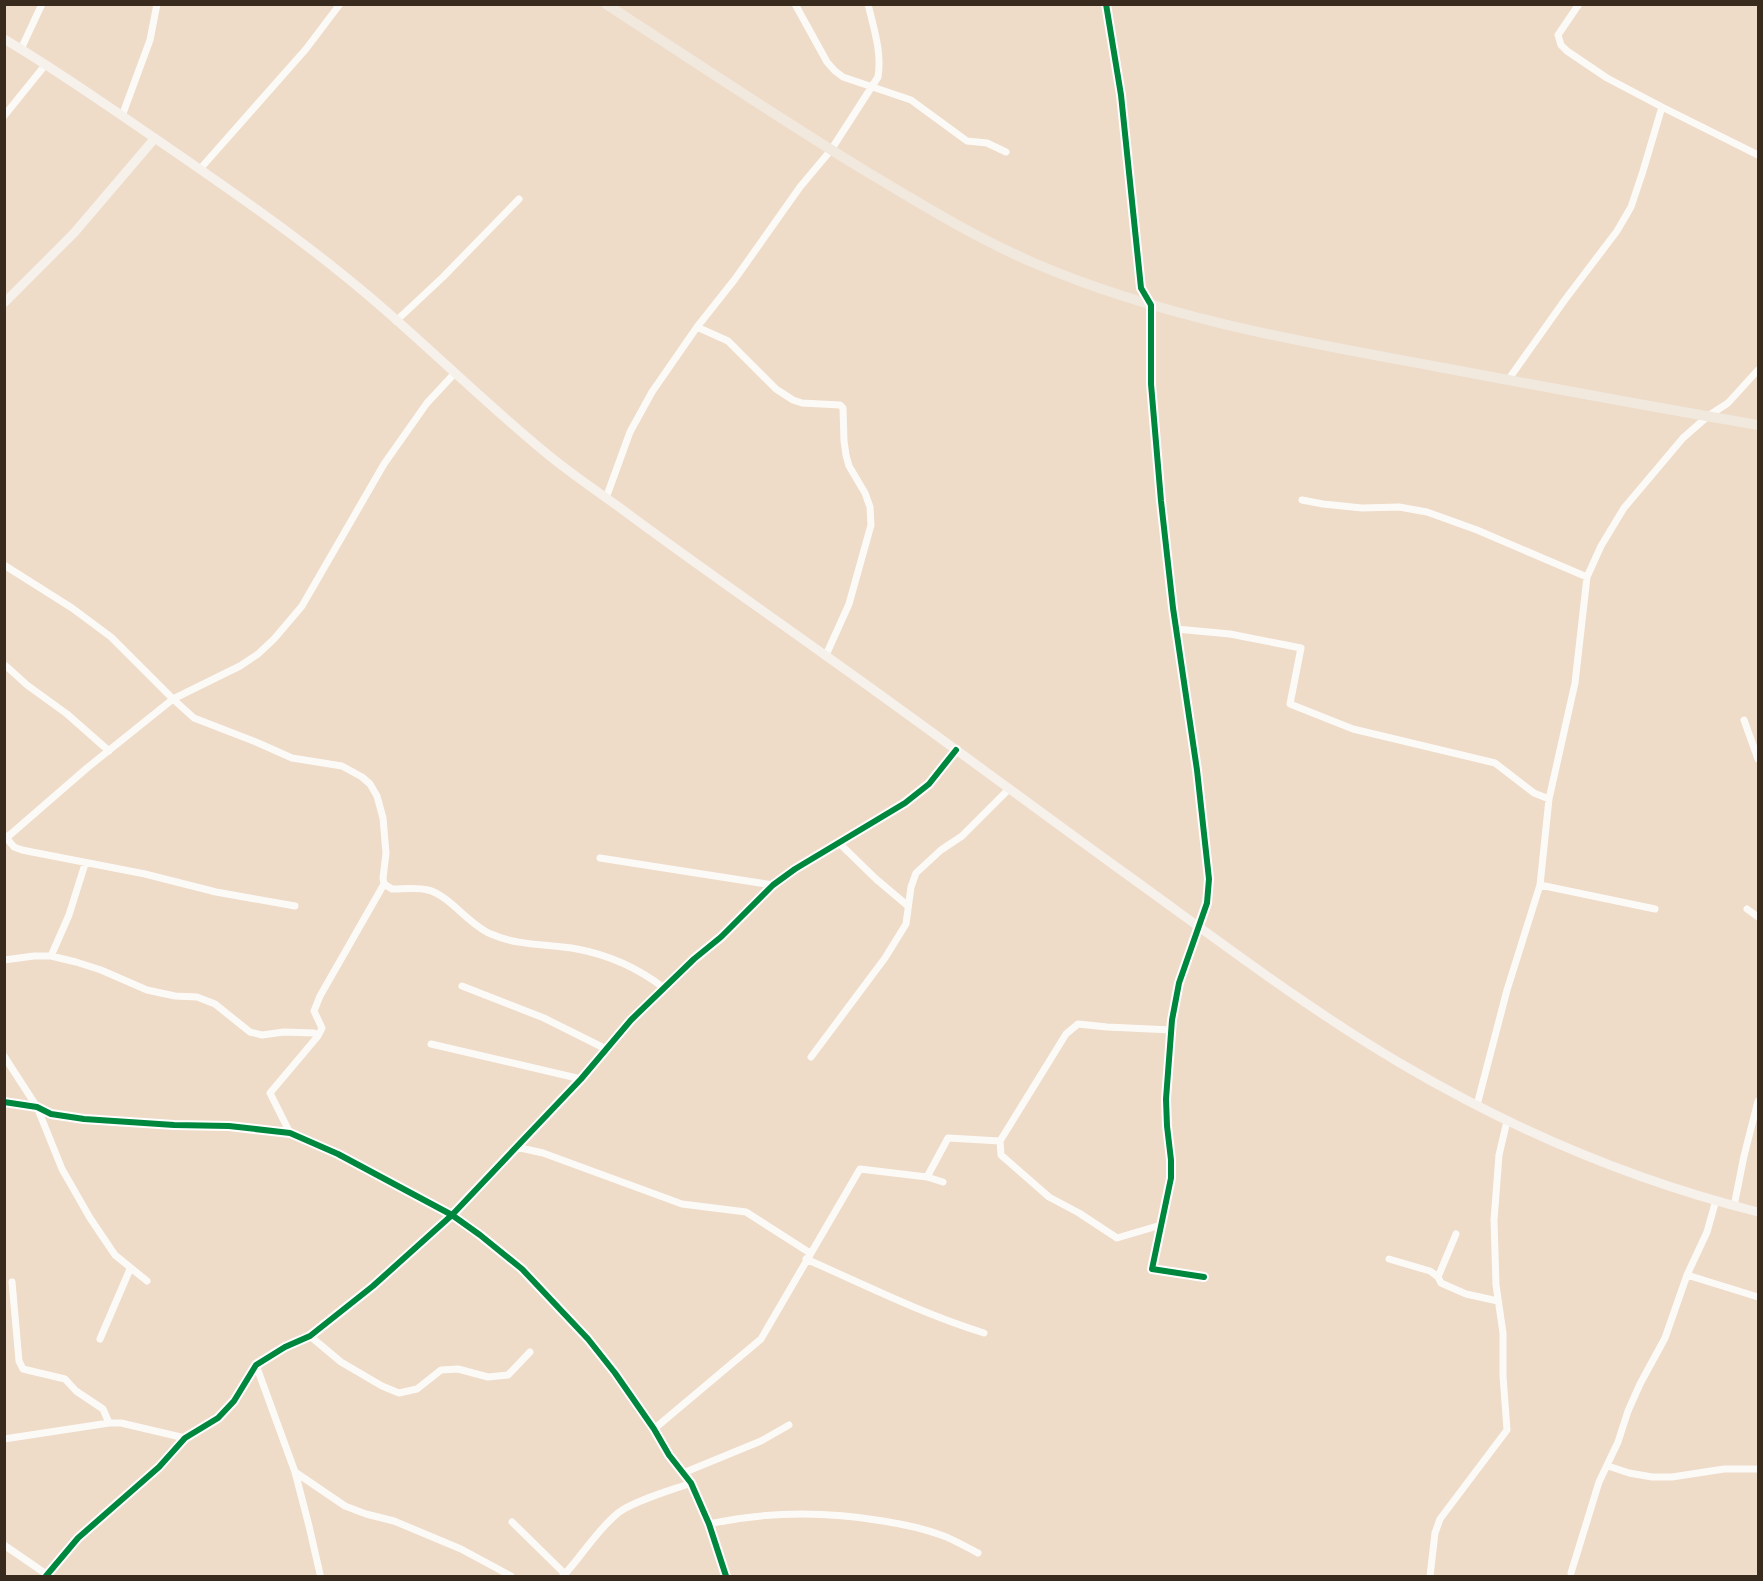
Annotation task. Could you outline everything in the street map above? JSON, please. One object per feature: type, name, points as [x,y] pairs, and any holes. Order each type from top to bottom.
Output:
[{"type":"main road","points":[[606,4],[831,150],[948,221],[1032,262],[1090,285],[1151,305],[1224,324],[1348,351],[1758,425]]},
{"type":"main road","points":[[4,39],[46,64],[200,169],[321,258],[371,298],[454,374],[547,454],[716,579],[826,655],[1199,926],[1333,1020],[1404,1065],[1552,1143],[1602,1163],[1758,1212]]},
{"type":"main road","points":[[4,303],[74,233],[154,138]]},
{"type":"street","points":[[21,49],[42,4]]},
{"type":"street","points":[[122,116],[150,40],[157,4]]},
{"type":"street","points":[[200,169],[306,49],[340,4]]},
{"type":"street","points":[[795,4],[827,62],[835,71],[872,88],[911,100],[967,141],[987,143],[1006,152]]},
{"type":"street","points":[[606,498],[630,432],[652,392],[800,187],[831,150],[878,77],[879,49],[868,4]]},
{"type":"street","points":[[1106,4],[1120,95],[1141,288],[1151,305],[1151,384],[1161,501],[1176,629],[1197,770],[1209,879],[1207,903],[1179,983],[1172,1030],[1166,1099],[1171,1178],[1152,1269],[1204,1277]]},
{"type":"street","points":[[1579,4],[1558,35],[1561,45],[1567,51],[1607,78],[1662,108],[1758,155]]},
{"type":"street","points":[[4,116],[46,64]]},
{"type":"street","points":[[1508,380],[1617,231],[1631,207],[1662,108]]},
{"type":"street","points":[[396,321],[443,277],[519,199]]},
{"type":"street","points":[[697,327],[728,341],[776,389],[793,400],[840,405],[843,408],[846,454],[849,466],[865,493],[870,507],[871,525],[849,604],[826,655]]},
{"type":"street","points":[[1477,1105],[1507,990],[1540,885],[1549,799],[1575,683],[1587,577],[1601,546],[1624,508],[1683,438],[1708,416],[1728,403],[1758,370]]},
{"type":"street","points":[[296,906],[216,892],[145,874],[22,850],[14,847],[5,838],[173,699],[240,666],[258,654],[290,621],[302,606],[384,464],[427,403],[454,374]]},
{"type":"street","points":[[1302,500],[1362,508],[1399,507],[1427,512],[1477,530],[1587,577]]},
{"type":"street","points":[[4,565],[72,608],[111,637],[194,718],[291,758],[342,766],[362,777],[370,784],[377,796],[383,818],[386,853],[384,884],[320,996],[314,1011],[322,1028],[318,1036],[270,1093],[290,1133]]},
{"type":"street","points":[[1176,629],[1230,634],[1301,648],[1290,704],[1353,729],[1495,763],[1534,793],[1549,799]]},
{"type":"street","points":[[6,666],[27,685],[67,714],[109,751]]},
{"type":"street","points":[[1744,720],[1758,759]]},
{"type":"street","points":[[4,1545],[47,1576],[78,1538],[159,1467],[185,1438],[218,1418],[234,1401],[256,1365],[285,1347],[310,1336],[373,1286],[452,1215],[581,1079],[631,1020],[721,937],[773,885],[795,869],[905,803],[929,784],[956,750]]},
{"type":"street","points":[[811,1058],[906,924],[916,873],[940,850],[962,836],[1009,789]]},
{"type":"street","points":[[840,844],[908,906]]},
{"type":"street","points":[[600,858],[773,885]]},
{"type":"street","points":[[51,956],[69,915],[85,864]]},
{"type":"street","points":[[384,884],[392,889],[426,889],[434,892],[471,922],[503,939],[578,949],[610,958],[645,973],[664,988]]},
{"type":"street","points":[[1540,885],[1655,909]]},
{"type":"street","points":[[1747,909],[1758,917]]},
{"type":"street","points":[[4,960],[51,956],[101,970],[147,990],[175,996],[197,997],[215,1004],[250,1032],[262,1035],[284,1032],[314,1033],[318,1036]]},
{"type":"street","points":[[462,986],[544,1018],[606,1049]]},
{"type":"street","points":[[1161,1225],[1117,1238],[1049,1197],[1001,1155],[1000,1141],[1066,1034],[1078,1024],[1107,1028],[1172,1030]]},
{"type":"street","points":[[431,1044],[581,1079]]},
{"type":"street","points":[[4,1056],[37,1107],[62,1169],[90,1218],[115,1255],[147,1281]]},
{"type":"street","points":[[1734,1206],[1758,1101]]},
{"type":"street","points":[[4,1102],[37,1107],[51,1114],[84,1119],[229,1126],[290,1133],[338,1154],[452,1215],[522,1269],[588,1339],[609,1365],[654,1429],[669,1455],[691,1483],[709,1524],[726,1576]]},
{"type":"street","points":[[1431,1576],[1435,1533],[1440,1519],[1507,1430],[1503,1334],[1496,1285],[1494,1220],[1499,1155],[1507,1121]]},
{"type":"street","points":[[927,1177],[948,1138],[1000,1141]]},
{"type":"street","points":[[516,1147],[543,1153],[681,1204],[746,1212],[808,1256],[896,1299],[960,1326],[984,1333]]},
{"type":"street","points":[[654,1429],[761,1339],[860,1169],[927,1177],[943,1182]]},
{"type":"street","points":[[1571,1573],[1599,1482],[1608,1466],[1640,1384],[1665,1338],[1688,1275],[1707,1232],[1716,1200]]},
{"type":"street","points":[[1438,1277],[1456,1234]]},
{"type":"street","points":[[1389,1258],[1430,1271],[1441,1282],[1466,1294],[1498,1301]]},
{"type":"street","points":[[100,1339],[130,1269]]},
{"type":"street","points":[[1688,1275],[1758,1297]]},
{"type":"street","points":[[12,1282],[19,1362],[23,1368],[65,1379],[76,1391],[103,1409],[108,1423]]},
{"type":"street","points":[[310,1336],[340,1362],[399,1393],[417,1389],[441,1370],[458,1369],[488,1377],[508,1376],[530,1352]]},
{"type":"street","points":[[256,1365],[295,1472],[320,1574]]},
{"type":"street","points":[[4,1439],[108,1423],[121,1423],[185,1438]]},
{"type":"street","points":[[683,1473],[761,1441],[789,1425]]},
{"type":"street","points":[[1608,1466],[1652,1477],[1672,1477],[1724,1469],[1758,1469]]},
{"type":"street","points":[[295,1472],[345,1506],[394,1521],[461,1549],[511,1576]]},
{"type":"street","points":[[512,1522],[564,1575],[577,1562],[600,1531],[619,1512],[691,1483]]},
{"type":"street","points":[[709,1524],[769,1514],[806,1513],[855,1516],[910,1525],[942,1535],[978,1553]]},
{"type":"cycle path","points":[[1106,4],[1121,95],[1141,288],[1151,305],[1151,384],[1161,501],[1173,608],[1197,770],[1209,879],[1207,903],[1179,983],[1172,1020],[1166,1099],[1171,1178],[1152,1269],[1204,1277]]},
{"type":"cycle path","points":[[46,1576],[78,1538],[159,1467],[185,1438],[218,1418],[234,1401],[256,1365],[285,1347],[310,1336],[373,1286],[452,1215],[581,1079],[631,1020],[694,959],[721,937],[773,885],[795,869],[905,803],[929,784],[956,750]]},
{"type":"cycle path","points":[[4,1102],[37,1107],[51,1114],[84,1119],[229,1126],[290,1133],[338,1154],[452,1215],[522,1269],[588,1339],[615,1373],[669,1455],[691,1483],[709,1524],[726,1576]]}]
